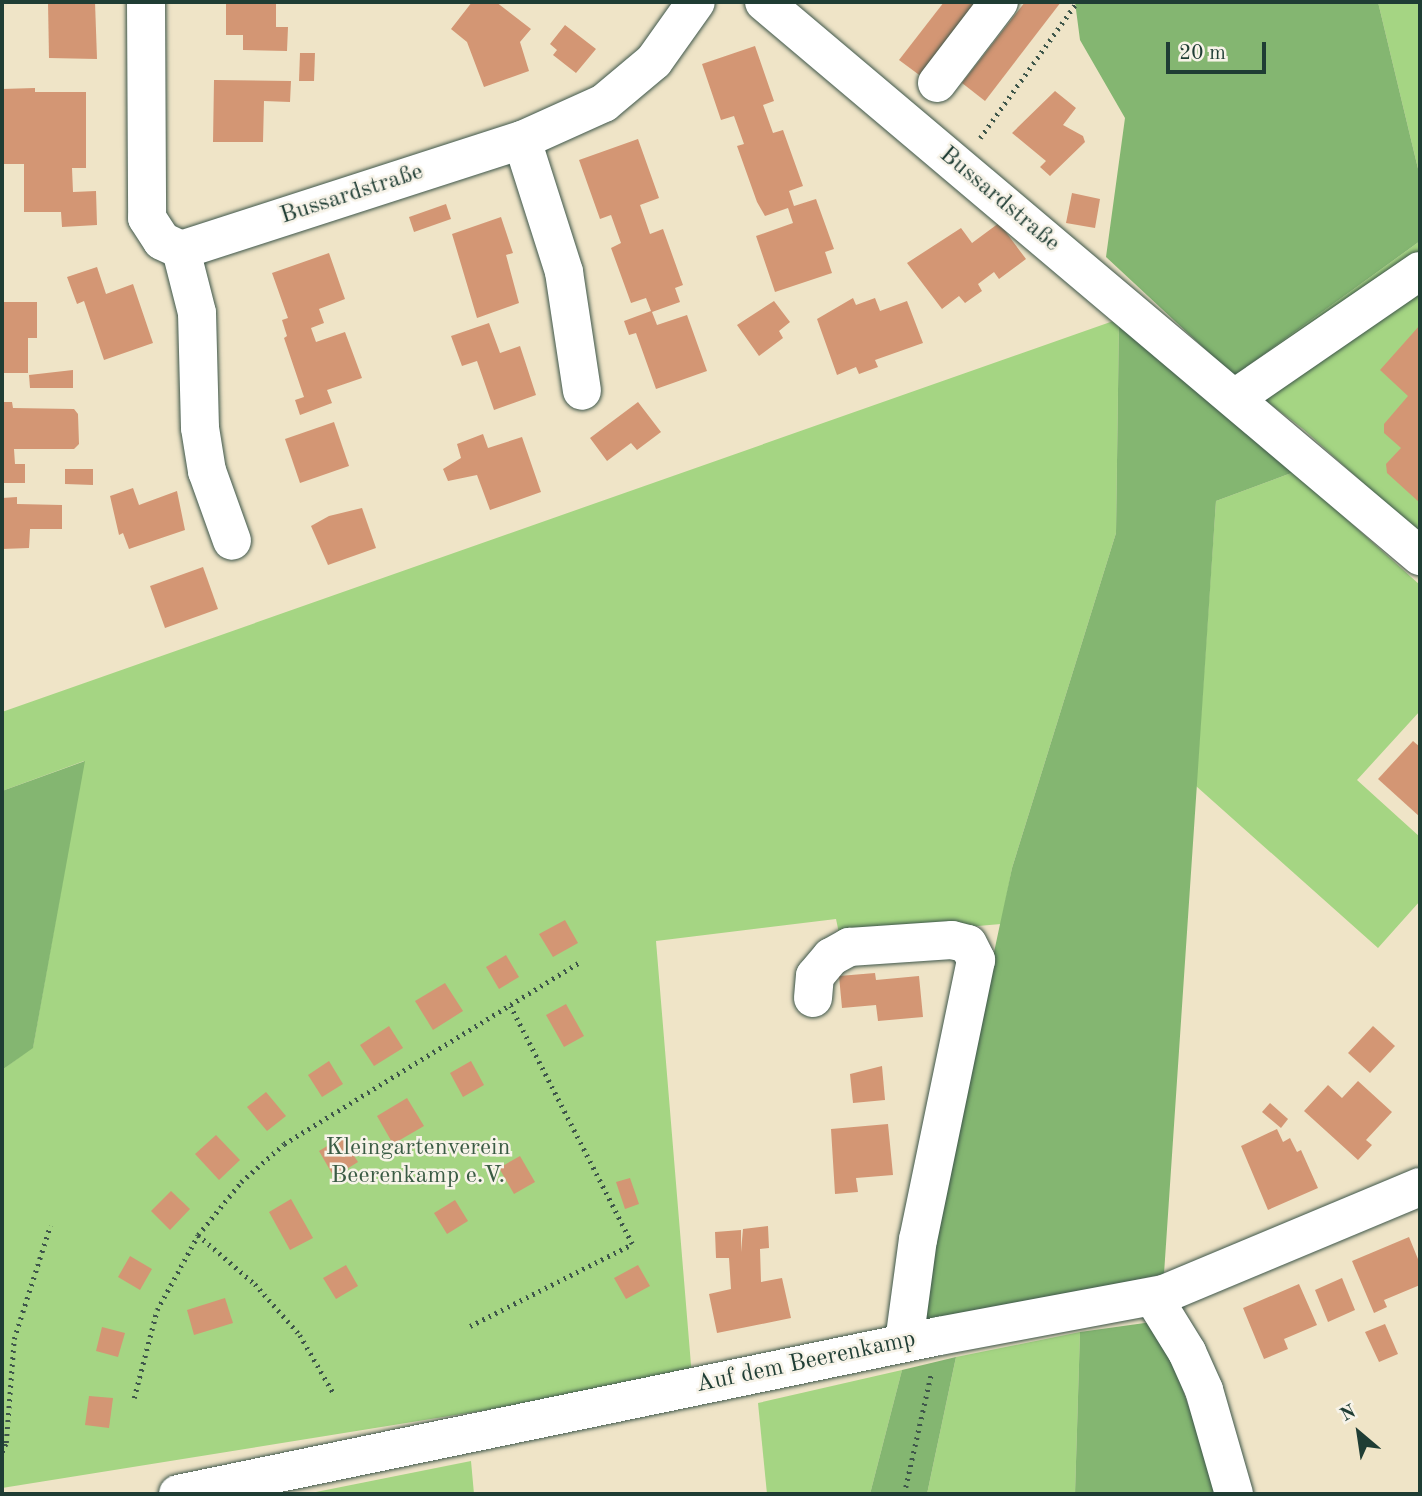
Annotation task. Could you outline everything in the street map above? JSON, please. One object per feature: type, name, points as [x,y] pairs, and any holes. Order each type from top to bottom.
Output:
[{"type":"street","points":[[146,2],[147,218],[162,241],[181,250],[197,313],[200,428],[207,471],[232,541]]},
{"type":"street","name":"Bussardstraße","points":[[181,250],[522,141],[604,103],[654,61],[696,2]]},
{"type":"street","name":"Bussardstraße","points":[[764,2],[1420,556]]},
{"type":"street","points":[[937,83],[999,2]]},
{"type":"street","points":[[522,141],[564,272],[582,391]]},
{"type":"street","points":[[1235,398],[1420,271]]},
{"type":"street","points":[[813,998],[815,976],[831,957],[849,947],[952,940],[968,944],[976,960],[918,1239],[922,1339]]},
{"type":"street","name":"Auf dem Beerenkamp","points":[[177,1494],[922,1339],[1153,1297],[1420,1187]]},
{"type":"street","points":[[1153,1297],[1187,1352],[1204,1390],[1234,1494]]},
{"type":"path","points":[[959,166],[1077,2]]},
{"type":"path","points":[[134,1398],[157,1310],[198,1234],[241,1182],[284,1144],[581,961]]},
{"type":"path","points":[[470,1326],[632,1244],[510,1006]]},
{"type":"path","points":[[2,1452],[6,1443],[14,1339],[50,1226]]},
{"type":"path","points":[[198,1234],[255,1284],[300,1335],[334,1394]]},
{"type":"path","points":[[904,1494],[922,1339]]},
{"type":"green space","points":[[1075,2],[1378,2],[1420,177],[1420,241],[1234,376],[1106,257],[1125,118],[1080,40]]},
{"type":"green space","points":[[1378,2],[1420,2],[1420,177]]},
{"type":"green space","points":[[1420,241],[1420,534],[1303,429],[1234,376]]},
{"type":"green space","name":"Kleingartenverein Beerenkamp e.V.","points":[[1119,319],[1116,533],[1012,868],[1001,924],[840,938],[836,919],[656,941],[692,1377],[2,1488],[2,1070],[33,1047],[84,761],[2,791],[2,712]]},
{"type":"green space","points":[[1119,319],[1294,472],[1216,501],[1164,1274],[914,1327],[1012,868],[1116,533]]},
{"type":"green space","points":[[1294,472],[1420,585],[1420,711],[1357,780],[1420,837],[1420,901],[1378,948],[1196,786],[1216,501]]},
{"type":"green space","points":[[85,761],[33,1048],[2,1070],[2,791]]},
{"type":"green space","points":[[1159,1321],[1219,1494],[1075,1494],[1080,1332]]},
{"type":"green space","points":[[1080,1332],[1075,1494],[927,1494],[956,1357]]},
{"type":"green space","points":[[956,1357],[927,1494],[870,1494],[902,1370]]},
{"type":"green space","points":[[902,1370],[870,1494],[767,1494],[758,1403]]},
{"type":"green space","points":[[471,1461],[474,1494],[306,1494]]},
{"type":"building","points":[[48,2],[95,2],[97,59],[49,58]]},
{"type":"building","points":[[226,2],[276,2],[276,27],[288,27],[287,51],[243,50],[243,35],[226,35]]},
{"type":"building","points":[[472,2],[496,2],[531,29],[520,42],[529,71],[484,87],[467,42],[451,29]]},
{"type":"building","points":[[944,2],[979,2],[922,77],[899,60]]},
{"type":"building","points":[[1025,2],[1061,2],[985,101],[962,83]]},
{"type":"building","points":[[565,25],[596,49],[576,73],[553,55],[557,50],[550,44]]},
{"type":"building","points":[[755,46],[774,101],[763,105],[773,133],[783,130],[803,186],[789,191],[794,206],[816,199],[834,249],[825,252],[832,273],[775,292],[756,236],[793,223],[788,208],[765,216],[757,202],[737,146],[744,144],[734,116],[721,120],[702,64]]},
{"type":"building","points":[[300,53],[315,53],[314,81],[299,81]]},
{"type":"building","points":[[214,80],[291,81],[290,102],[264,101],[263,142],[213,142]]},
{"type":"building","points":[[35,88],[35,92],[86,92],[86,168],[72,168],[73,192],[96,191],[97,225],[62,227],[61,212],[24,212],[24,164],[2,164],[2,89]]},
{"type":"building","points":[[1055,91],[1076,108],[1063,125],[1083,136],[1085,142],[1050,176],[1040,167],[1046,161],[1012,133]]},
{"type":"building","points":[[638,139],[659,198],[640,205],[650,234],[663,229],[683,285],[675,288],[680,302],[652,312],[657,325],[687,315],[707,371],[656,389],[636,333],[629,335],[624,321],[651,311],[646,298],[631,303],[611,248],[621,243],[611,215],[600,219],[579,160]]},
{"type":"building","points":[[1072,193],[1100,199],[1095,228],[1066,223]]},
{"type":"building","points":[[446,204],[451,219],[414,232],[409,217]]},
{"type":"building","points":[[501,217],[513,253],[506,255],[519,303],[477,318],[452,234]]},
{"type":"building","points":[[999,223],[1026,259],[999,279],[994,272],[978,284],[982,291],[965,303],[959,296],[942,309],[907,263],[961,228],[972,243]]},
{"type":"building","points":[[329,253],[345,299],[319,309],[324,323],[311,328],[316,342],[345,332],[362,378],[327,390],[332,403],[300,415],[295,400],[304,397],[284,338],[287,336],[282,320],[288,318],[272,273]]},
{"type":"building","points":[[97,267],[106,294],[133,284],[153,343],[104,360],[84,301],[77,304],[67,277]]},
{"type":"building","points":[[853,298],[856,305],[875,298],[880,311],[907,301],[923,343],[875,360],[878,367],[859,374],[856,367],[837,375],[817,319]]},
{"type":"building","points":[[774,301],[790,322],[779,331],[783,338],[759,356],[737,325]]},
{"type":"building","points":[[2,302],[37,302],[37,338],[28,338],[28,373],[2,373]]},
{"type":"building","points":[[489,323],[500,353],[520,346],[536,395],[494,410],[477,361],[462,366],[451,336]]},
{"type":"building","points":[[1420,325],[1420,503],[1387,473],[1386,464],[1401,448],[1384,433],[1384,424],[1408,396],[1380,370]]},
{"type":"building","points":[[73,370],[73,388],[30,388],[29,375]]},
{"type":"building","points":[[2,402],[12,402],[13,408],[74,409],[78,414],[79,444],[74,449],[14,449],[15,464],[25,464],[25,483],[2,483]]},
{"type":"building","points":[[638,402],[661,432],[637,450],[631,443],[607,461],[590,438]]},
{"type":"building","points":[[334,422],[349,466],[300,483],[285,439]]},
{"type":"building","points":[[483,434],[488,448],[522,437],[541,492],[490,510],[477,475],[448,481],[443,469],[461,458],[457,444]]},
{"type":"building","points":[[65,469],[93,469],[93,485],[65,484]]},
{"type":"building","points":[[133,488],[139,505],[177,491],[185,530],[129,549],[123,533],[119,535],[110,496]]},
{"type":"building","points":[[17,497],[17,504],[62,505],[62,529],[30,529],[29,548],[2,549],[2,498]]},
{"type":"building","points":[[362,508],[376,548],[328,565],[311,526],[329,516]]},
{"type":"building","points":[[203,567],[218,609],[165,628],[150,586]]},
{"type":"building","points":[[1413,741],[1420,747],[1420,817],[1378,779]]},
{"type":"building","points":[[565,920],[578,943],[553,957],[539,934]]},
{"type":"building","points":[[506,955],[519,977],[499,989],[486,967]]},
{"type":"building","points":[[875,973],[876,980],[919,976],[923,1017],[878,1021],[876,1005],[842,1008],[839,976]]},
{"type":"building","points":[[445,983],[463,1011],[433,1030],[415,1001]]},
{"type":"building","points":[[566,1004],[584,1036],[564,1047],[546,1015]]},
{"type":"building","points":[[389,1026],[403,1048],[374,1066],[360,1045]]},
{"type":"building","points":[[1373,1026],[1395,1046],[1370,1073],[1348,1053]]},
{"type":"building","points":[[329,1061],[343,1084],[322,1097],[308,1075]]},
{"type":"building","points":[[471,1061],[484,1085],[463,1097],[450,1073]]},
{"type":"building","points":[[882,1066],[885,1100],[853,1103],[850,1074]]},
{"type":"building","points":[[1358,1081],[1392,1112],[1366,1140],[1372,1145],[1358,1160],[1304,1111],[1328,1085],[1342,1098]]},
{"type":"building","points":[[266,1092],[286,1116],[267,1131],[247,1107]]},
{"type":"building","points":[[407,1098],[424,1126],[393,1144],[377,1116]]},
{"type":"building","points":[[1270,1103],[1288,1119],[1281,1128],[1262,1112]]},
{"type":"building","points":[[888,1124],[893,1175],[856,1178],[858,1192],[835,1194],[831,1129]]},
{"type":"building","points":[[1277,1129],[1283,1142],[1290,1138],[1297,1152],[1301,1150],[1318,1188],[1268,1210],[1241,1146]]},
{"type":"building","points":[[216,1135],[240,1160],[219,1180],[195,1154]]},
{"type":"building","points":[[342,1137],[358,1162],[334,1177],[319,1151]]},
{"type":"building","points":[[520,1156],[535,1182],[514,1194],[499,1168]]},
{"type":"building","points":[[630,1178],[639,1204],[625,1209],[616,1182]]},
{"type":"building","points":[[171,1191],[190,1209],[170,1230],[151,1211]]},
{"type":"building","points":[[291,1199],[313,1238],[290,1250],[269,1212]]},
{"type":"building","points":[[455,1200],[468,1221],[447,1234],[434,1213]]},
{"type":"building","points":[[768,1226],[769,1248],[760,1249],[761,1282],[782,1278],[791,1318],[717,1333],[709,1294],[731,1289],[729,1258],[716,1258],[715,1232],[741,1230],[741,1252],[743,1229]]},
{"type":"building","points":[[1409,1237],[1420,1264],[1420,1285],[1384,1300],[1387,1307],[1374,1313],[1352,1261]]},
{"type":"building","points":[[130,1256],[152,1269],[140,1290],[118,1277]]},
{"type":"building","points":[[346,1265],[358,1286],[336,1299],[323,1278]]},
{"type":"building","points":[[638,1265],[650,1286],[626,1299],[614,1278]]},
{"type":"building","points":[[1342,1278],[1355,1310],[1328,1322],[1315,1290]]},
{"type":"building","points":[[1299,1284],[1317,1325],[1284,1339],[1288,1349],[1264,1359],[1243,1308]]},
{"type":"building","points":[[225,1298],[233,1323],[194,1335],[187,1310]]},
{"type":"building","points":[[1385,1324],[1398,1354],[1379,1362],[1365,1332]]},
{"type":"building","points":[[102,1327],[125,1333],[118,1357],[96,1351]]},
{"type":"building","points":[[89,1396],[113,1398],[109,1428],[85,1425]]}]
